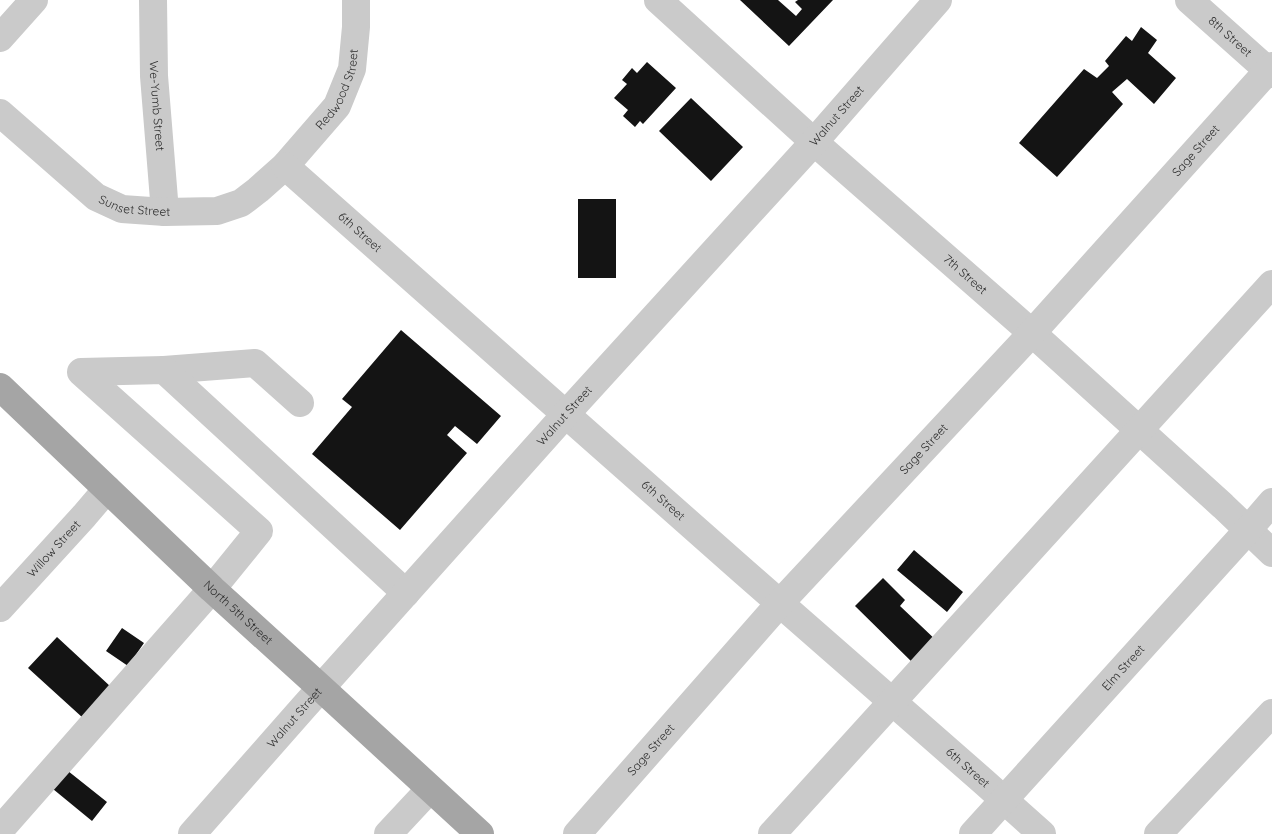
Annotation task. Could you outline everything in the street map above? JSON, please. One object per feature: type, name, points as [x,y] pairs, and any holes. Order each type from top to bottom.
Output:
[{"type":"main road","name":"North 5th Street","points":[[0,387],[212,589],[480,834]]},
{"type":"street","points":[[0,38],[34,0]]},
{"type":"street","name":"We-Yumb Street","points":[[154,0],[154,76],[165,212]]},
{"type":"street","name":"Redwood Street","points":[[285,166],[336,106],[352,69],[356,27],[356,0]]},
{"type":"street","name":"7th Street","points":[[658,0],[814,142],[1032,333],[1272,553]]},
{"type":"street","name":"Walnut Street","points":[[192,834],[565,415],[814,142],[938,0]]},
{"type":"street","name":"8th Street","points":[[1189,0],[1271,70]]},
{"type":"street","name":"Sage Street","points":[[577,834],[780,603],[1032,333],[1271,70]]},
{"type":"street","name":"Sunset Street","points":[[0,113],[96,198],[122,209],[165,212],[217,211],[241,203],[285,166]]},
{"type":"street","name":"6th Street","points":[[285,166],[1042,834]]},
{"type":"street","points":[[772,834],[1272,284]]},
{"type":"street","points":[[0,830],[212,589],[259,531],[82,372],[164,370],[255,363],[300,403]]},
{"type":"street","points":[[164,370],[406,593]]},
{"type":"street","name":"Willow Street","points":[[0,608],[107,489]]},
{"type":"street","name":"Elm Street","points":[[973,834],[1272,502]]},
{"type":"street","points":[[1158,834],[1272,713]]},
{"type":"street","points":[[388,834],[430,789]]},
{"type":"building","points":[[740,0],[778,0],[796,16],[802,9],[795,2],[798,0],[833,0],[789,46]]},
{"type":"building","points":[[1141,27],[1157,40],[1148,53],[1176,78],[1154,104],[1127,79],[1112,92],[1123,104],[1057,177],[1019,143],[1084,69],[1097,78],[1109,66],[1105,61],[1126,36],[1132,41]]},
{"type":"building","points":[[647,62],[676,88],[643,124],[640,121],[635,127],[623,116],[628,110],[614,98],[627,84],[622,80],[632,68],[637,73]]},
{"type":"building","points":[[691,98],[743,147],[711,181],[659,131]]},
{"type":"building","points":[[578,199],[616,199],[616,278],[578,278]]},
{"type":"building","points":[[401,330],[501,416],[477,444],[455,426],[447,435],[467,453],[400,530],[312,454],[352,407],[342,399]]},
{"type":"building","points":[[914,550],[963,592],[947,612],[897,570]]},
{"type":"building","points":[[883,578],[905,600],[900,606],[939,643],[916,666],[855,606]]},
{"type":"building","points":[[122,628],[144,643],[128,666],[106,651]]},
{"type":"building","points":[[57,637],[111,687],[83,718],[28,668]]},
{"type":"building","points":[[68,771],[107,802],[92,821],[53,789]]}]
